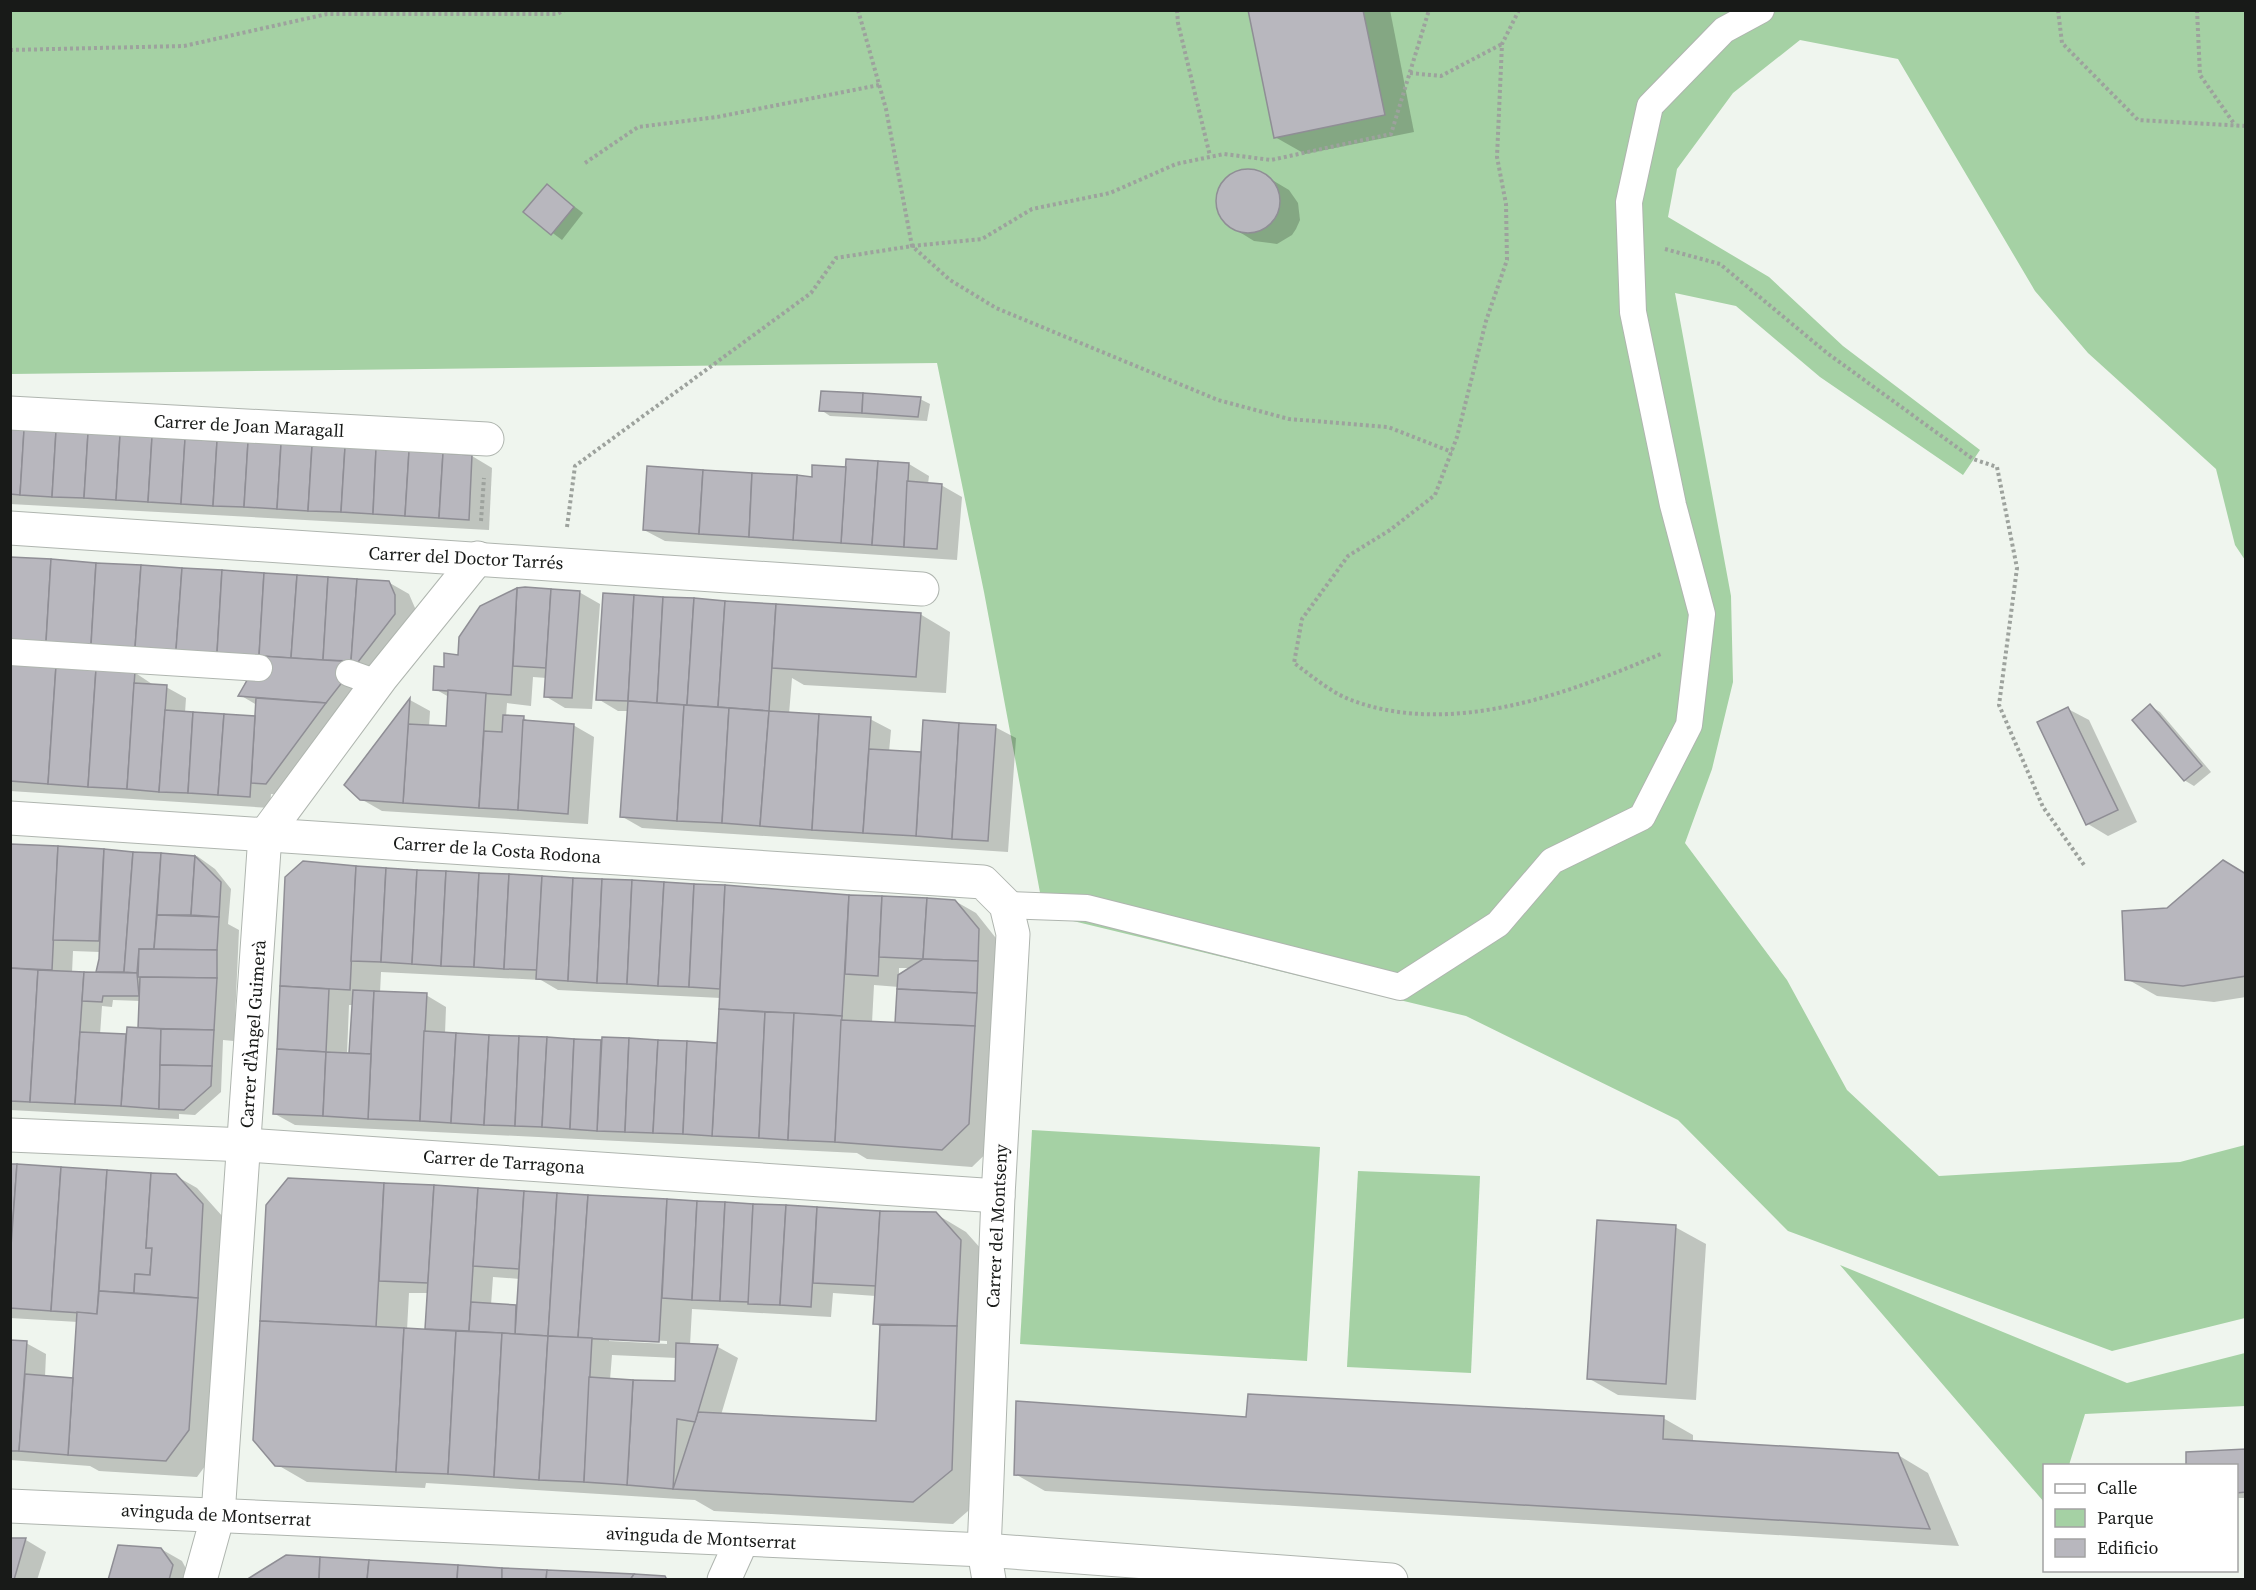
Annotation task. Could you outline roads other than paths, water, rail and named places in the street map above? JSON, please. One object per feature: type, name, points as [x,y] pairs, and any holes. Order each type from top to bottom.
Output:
[{"type":"street","name":"Carrer de Joan Maragall","points":[[10,413],[487,439]]},
{"type":"street","name":"Carrer del Doctor Tarrés","points":[[10,528],[922,589]]},
{"type":"street","points":[[266,835],[363,678],[478,558]]},
{"type":"street","name":"Carrer de la Costa Rodona","points":[[10,818],[983,882],[1006,905]]},
{"type":"street","name":"Carrer d'Àngel Guimerà","points":[[200,1580],[218,1515],[246,1145],[266,835]]},
{"type":"street","name":"Carrer del Montseny","points":[[986,1565],[998,1196],[1013,934],[1006,905]]},
{"type":"street","name":"Carrer de Tarragona","points":[[10,1135],[246,1145],[998,1196]]},
{"type":"street","name":"avinguda de Montserrat","points":[[10,1506],[742,1540],[986,1565],[1391,1580]]},
{"type":"street","points":[[724,1580],[742,1540]]},
{"type":"lane","points":[[1006,905],[1087,908],[1401,987],[1498,924],[1552,861],[1642,817],[1689,725],[1702,614],[1673,505],[1633,312],[1629,202],[1650,106],[1724,30],[1761,10]]},
{"type":"lane","points":[[10,652],[260,668]]}]
